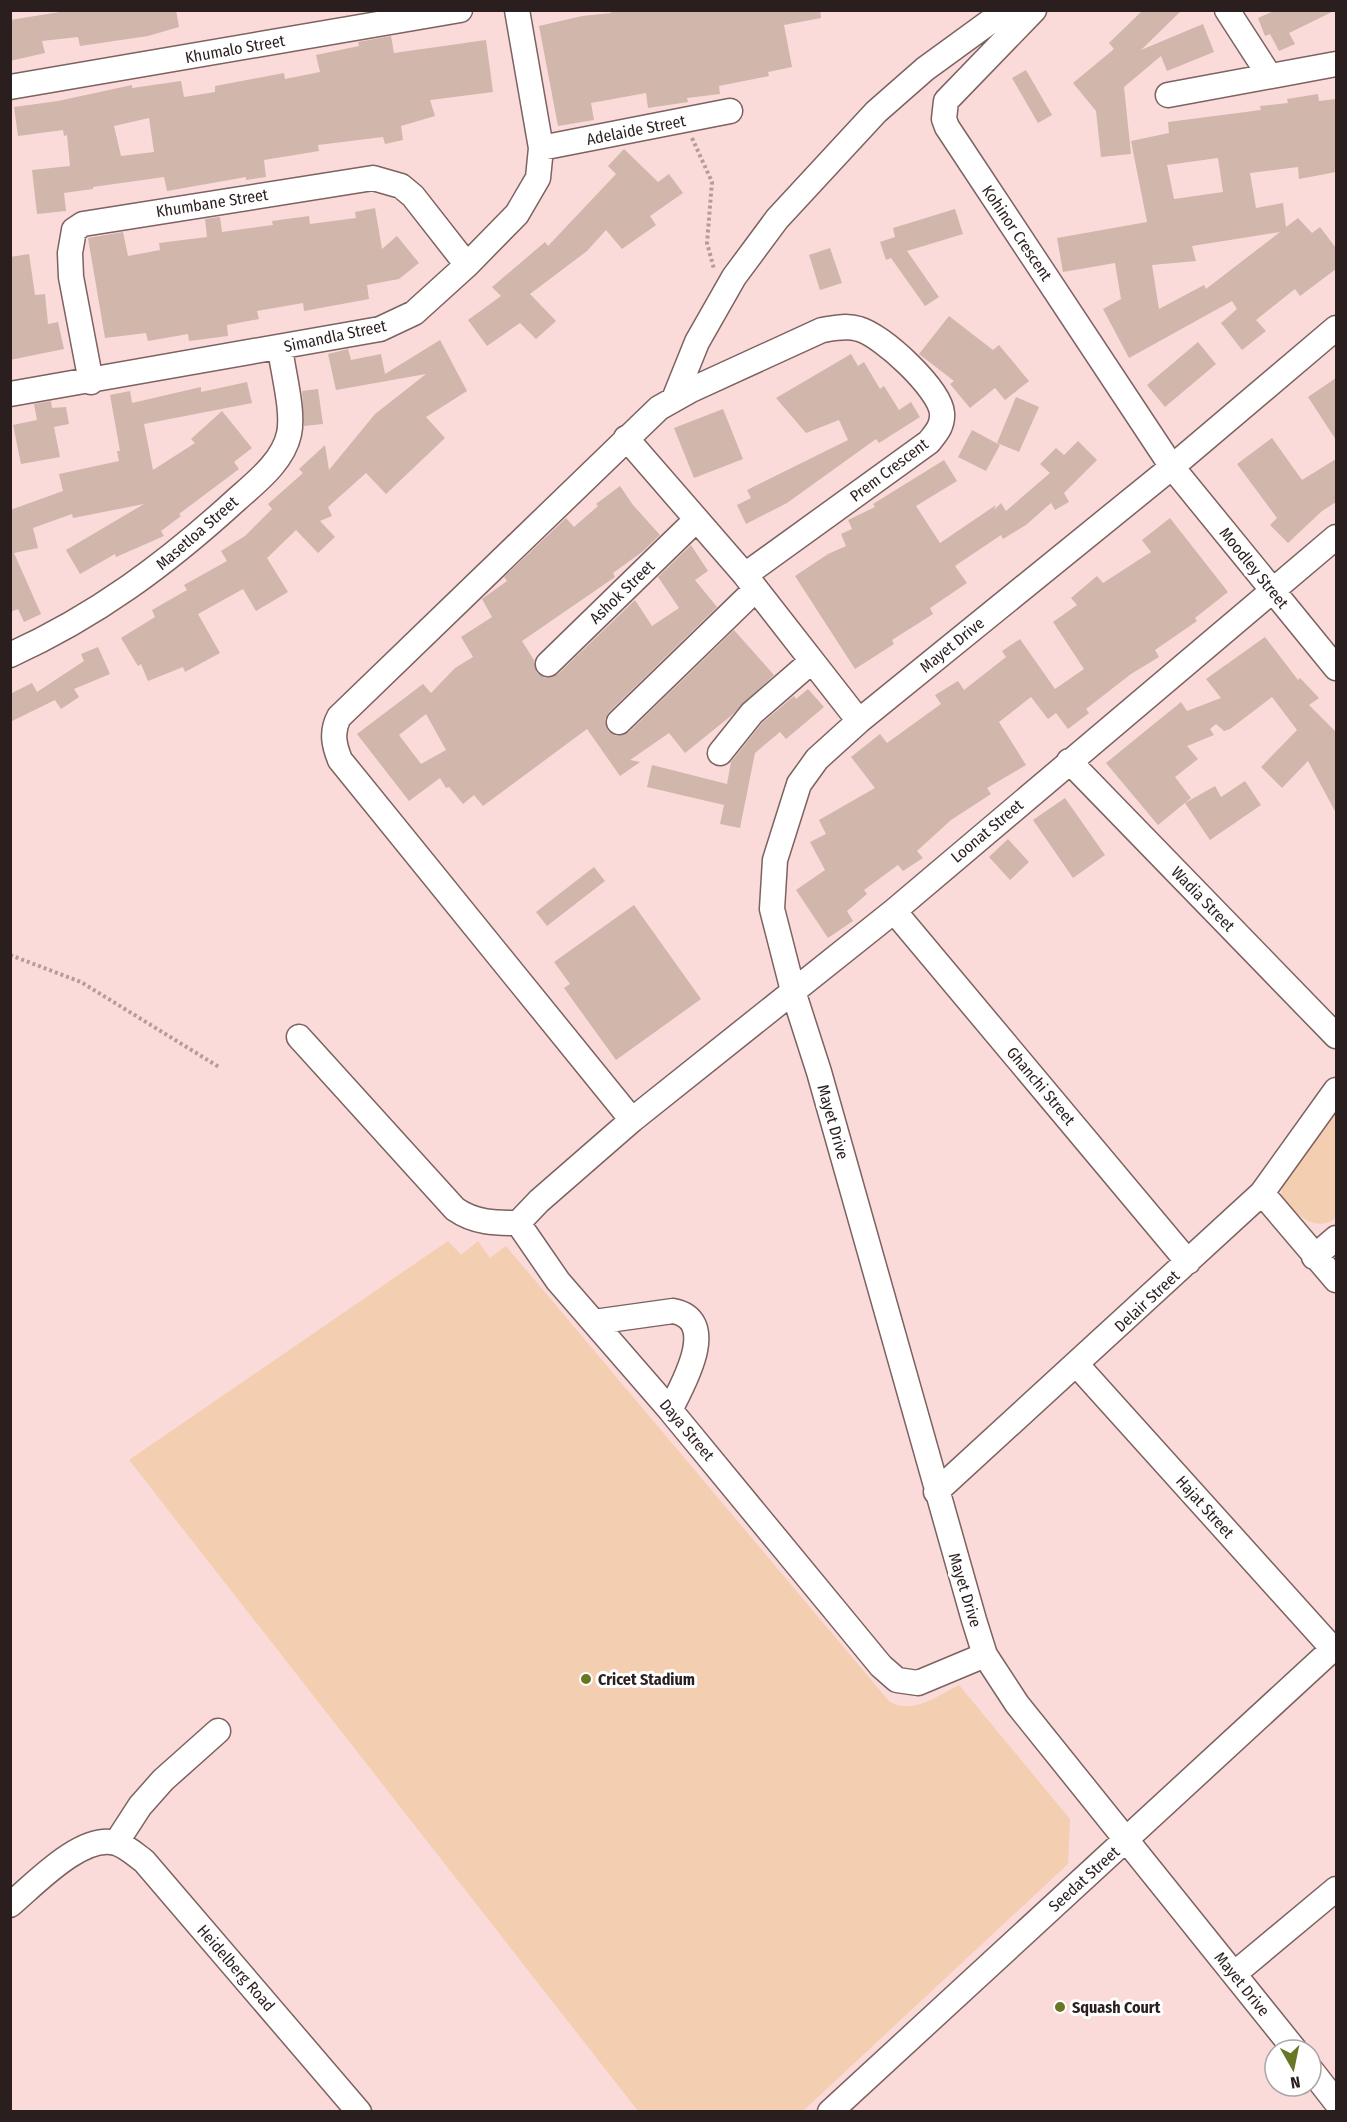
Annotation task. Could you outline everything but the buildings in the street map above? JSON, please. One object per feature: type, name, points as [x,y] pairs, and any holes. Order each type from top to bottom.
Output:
[{"type":"street","name":"Khumalo Street","points":[[10,87],[460,10]]},
{"type":"street","name":"Simandla Street","points":[[10,394],[91,382],[380,329],[400,321],[430,300],[518,214],[532,193],[538,178],[541,148],[517,10]]},
{"type":"street","points":[[674,399],[697,342],[734,277],[777,219],[876,112],[925,69],[1006,10]]},
{"type":"street","name":"Kohinor Crescent","points":[[1034,10],[946,101],[944,119],[952,136],[1172,467]]},
{"type":"street","points":[[1227,10],[1269,75]]},
{"type":"street","points":[[1168,95],[1336,64]]},
{"type":"street","name":"Adelaide Street","points":[[541,148],[730,111]]},
{"type":"street","name":"Khumbane Street","points":[[91,382],[70,264],[74,230],[83,224],[373,178],[401,186],[412,196],[467,265]]},
{"type":"street","name":"Prem Crescent","points":[[632,1120],[345,767],[335,748],[333,737],[339,717],[659,408],[822,330],[858,328],[877,338],[910,367],[933,393],[940,406],[940,428],[929,442],[751,582]]},
{"type":"street","name":"Mayet Drive","points":[[1285,2038],[1017,1704],[985,1655],[936,1492],[822,1083],[793,991],[772,909],[771,891],[775,860],[793,800],[806,771],[859,721],[1172,467],[1336,328]]},
{"type":"street","name":"Masetloa Street","points":[[10,655],[80,619],[140,582],[184,547],[275,462],[289,434],[290,419],[280,348]]},
{"type":"street","points":[[626,438],[751,582],[859,721]]},
{"type":"street","name":"Moodley Street","points":[[1172,467],[1336,668]]},
{"type":"street","name":"Ashok Street","points":[[548,664],[696,520]]},
{"type":"street","name":"Loonat Street","points":[[632,1120],[894,911],[1336,537]]},
{"type":"street","points":[[619,722],[751,582]]},
{"type":"street","points":[[720,753],[752,713],[812,661]]},
{"type":"street","name":"Wadia Street","points":[[1069,761],[1336,1036]]},
{"type":"street","name":"Ghanchi Street","points":[[894,911],[1188,1262]]},
{"type":"street","points":[[299,1037],[455,1209],[466,1217],[479,1221],[518,1223],[539,1201],[632,1120]]},
{"type":"street","name":"Delair Street","points":[[936,1492],[1262,1193],[1336,1090]]},
{"type":"street","points":[[1262,1193],[1314,1257],[1336,1280]]},
{"type":"street","name":"Daya Street","points":[[518,1223],[558,1281],[670,1410],[881,1666],[897,1680],[918,1683],[985,1655]]},
{"type":"street","points":[[1314,1257],[1336,1238]]},
{"type":"street","points":[[594,1322],[674,1311],[684,1315],[693,1324],[697,1340],[696,1350],[688,1374],[670,1410]]},
{"type":"street","name":"Hajat Street","points":[[1077,1365],[1335,1647]]},
{"type":"street","name":"Seedat Street","points":[[830,2112],[1335,1647]]},
{"type":"street","points":[[10,1905],[71,1854],[110,1843],[163,1780],[218,1731]]},
{"type":"street","name":"Heidelberg Road","points":[[110,1843],[144,1861],[358,2112]]},
{"type":"street","points":[[1234,1974],[1336,1889]]},
{"type":"street","points":[[1323,2085],[1336,2102]]},
{"type":"path","points":[[684,121],[712,182],[707,243],[714,279]]},
{"type":"path","points":[[10,956],[81,982],[219,1067]]},
{"type":"shaded area","points":[[1336,1109],[1336,1218],[1320,1224],[1313,1223],[1299,1215],[1281,1198],[1283,1179]]},
{"type":"shaded area","name":"Cricet Stadium","points":[[448,1241],[461,1255],[478,1241],[490,1258],[506,1246],[889,1701],[898,1705],[916,1705],[959,1685],[1070,1819],[1068,1864],[803,2111],[638,2111],[129,1460]]},
{"type":"place","name":"Cricet Stadium","points":[[586,1679]]},
{"type":"place","name":"Squash Court","points":[[1060,2007]]}]
